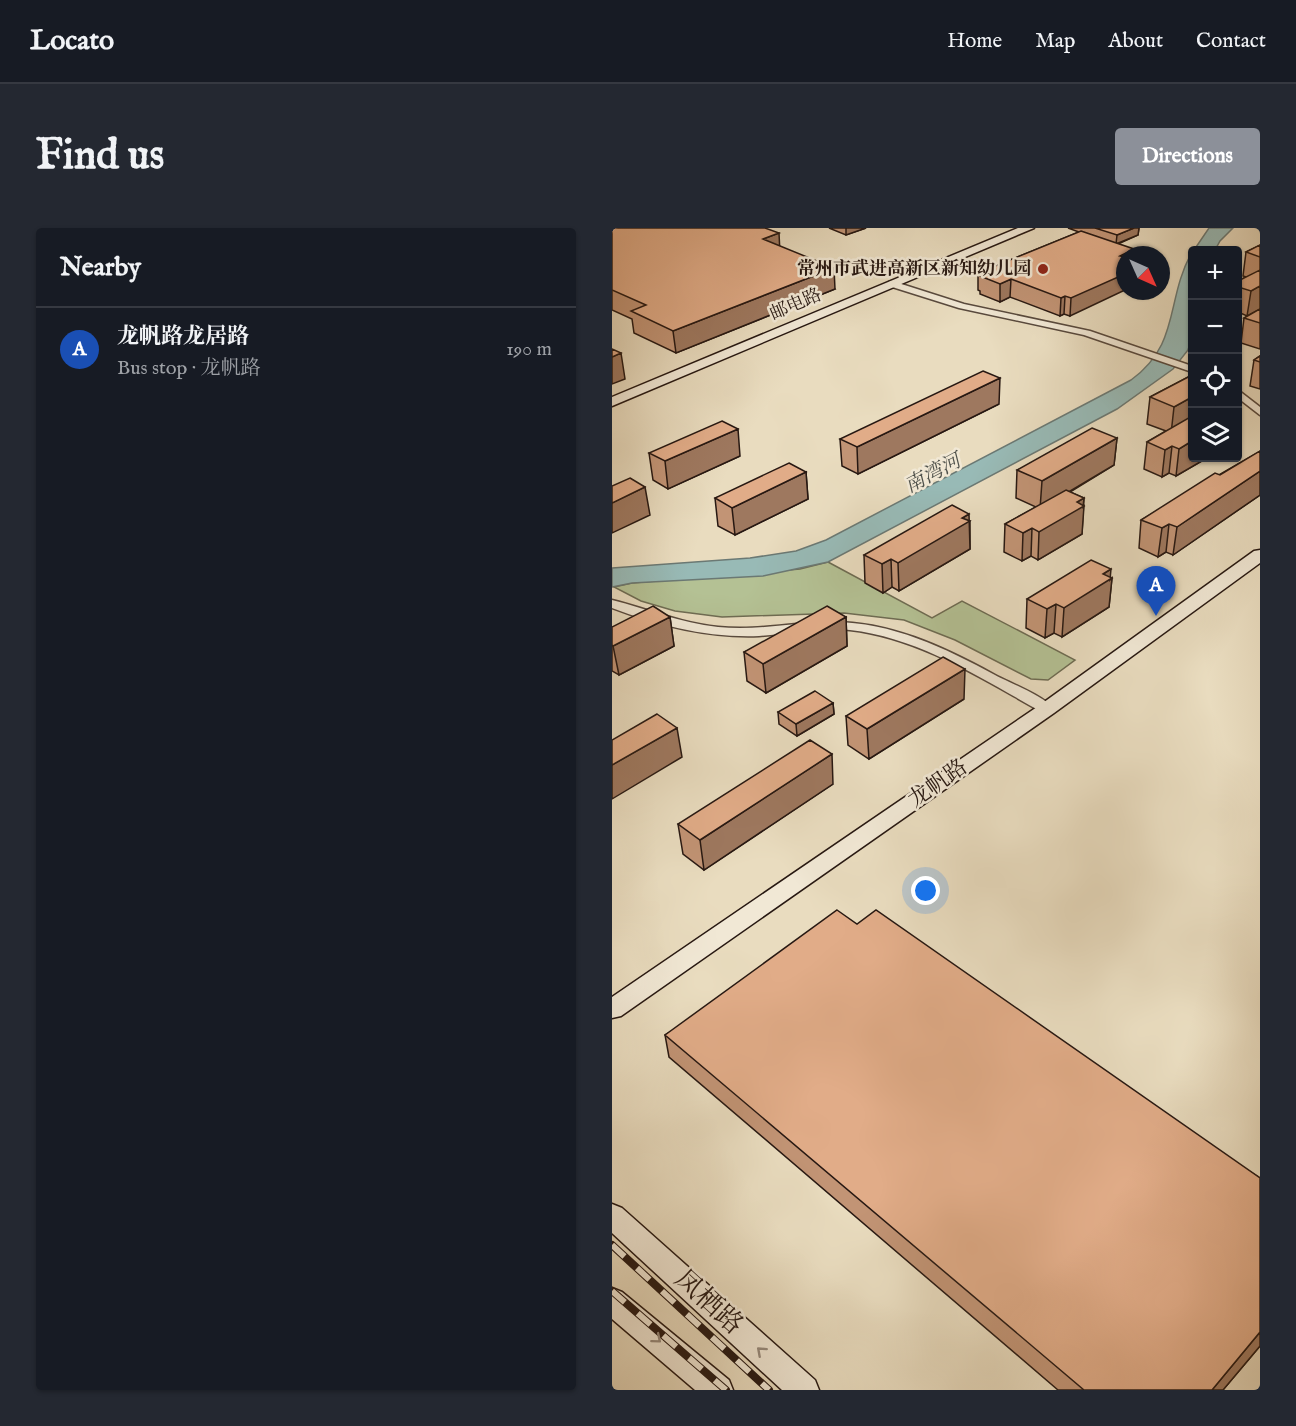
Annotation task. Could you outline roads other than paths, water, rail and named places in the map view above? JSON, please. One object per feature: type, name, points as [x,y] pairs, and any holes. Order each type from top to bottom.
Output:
[{"type":"street","name":"邮电路","points":[[612,402],[1028,228]]},
{"type":"street","points":[[892,284],[962,306],[1044,323],[1142,350],[1188,367]]},
{"type":"street","points":[[1242,396],[1260,412]]},
{"type":"street","name":"龙帆路","points":[[612,1009],[1047,709],[1260,555]]},
{"type":"street","points":[[612,604],[651,618],[703,631],[759,632],[811,626],[849,626],[892,633],[935,648],[1047,709]]},
{"type":"street","name":"凤栖路","points":[[612,1216],[804,1390]]},
{"type":"street","points":[[612,1302],[718,1390]]},
{"type":"water","points":[[1209,228],[1233,228],[1217,246],[1197,246]]},
{"type":"water","points":[[1188,261],[1188,350],[1173,369],[1117,409],[828,562],[763,576],[632,583],[612,587],[612,568],[750,558],[796,551],[826,540],[1131,380],[1158,352],[1165,336]]},
{"type":"railway","points":[[612,1245],[769,1390]]},
{"type":"railway","points":[[612,1291],[726,1390]]},
{"type":"place","name":"常州市武进高新区新知幼儿园","points":[[1043,269]]},
{"type":"place","name":"龙帆路龙居路","points":[[1156,616]]},
{"type":"water label","name":"南湾河","points":[[933,474]]}]
